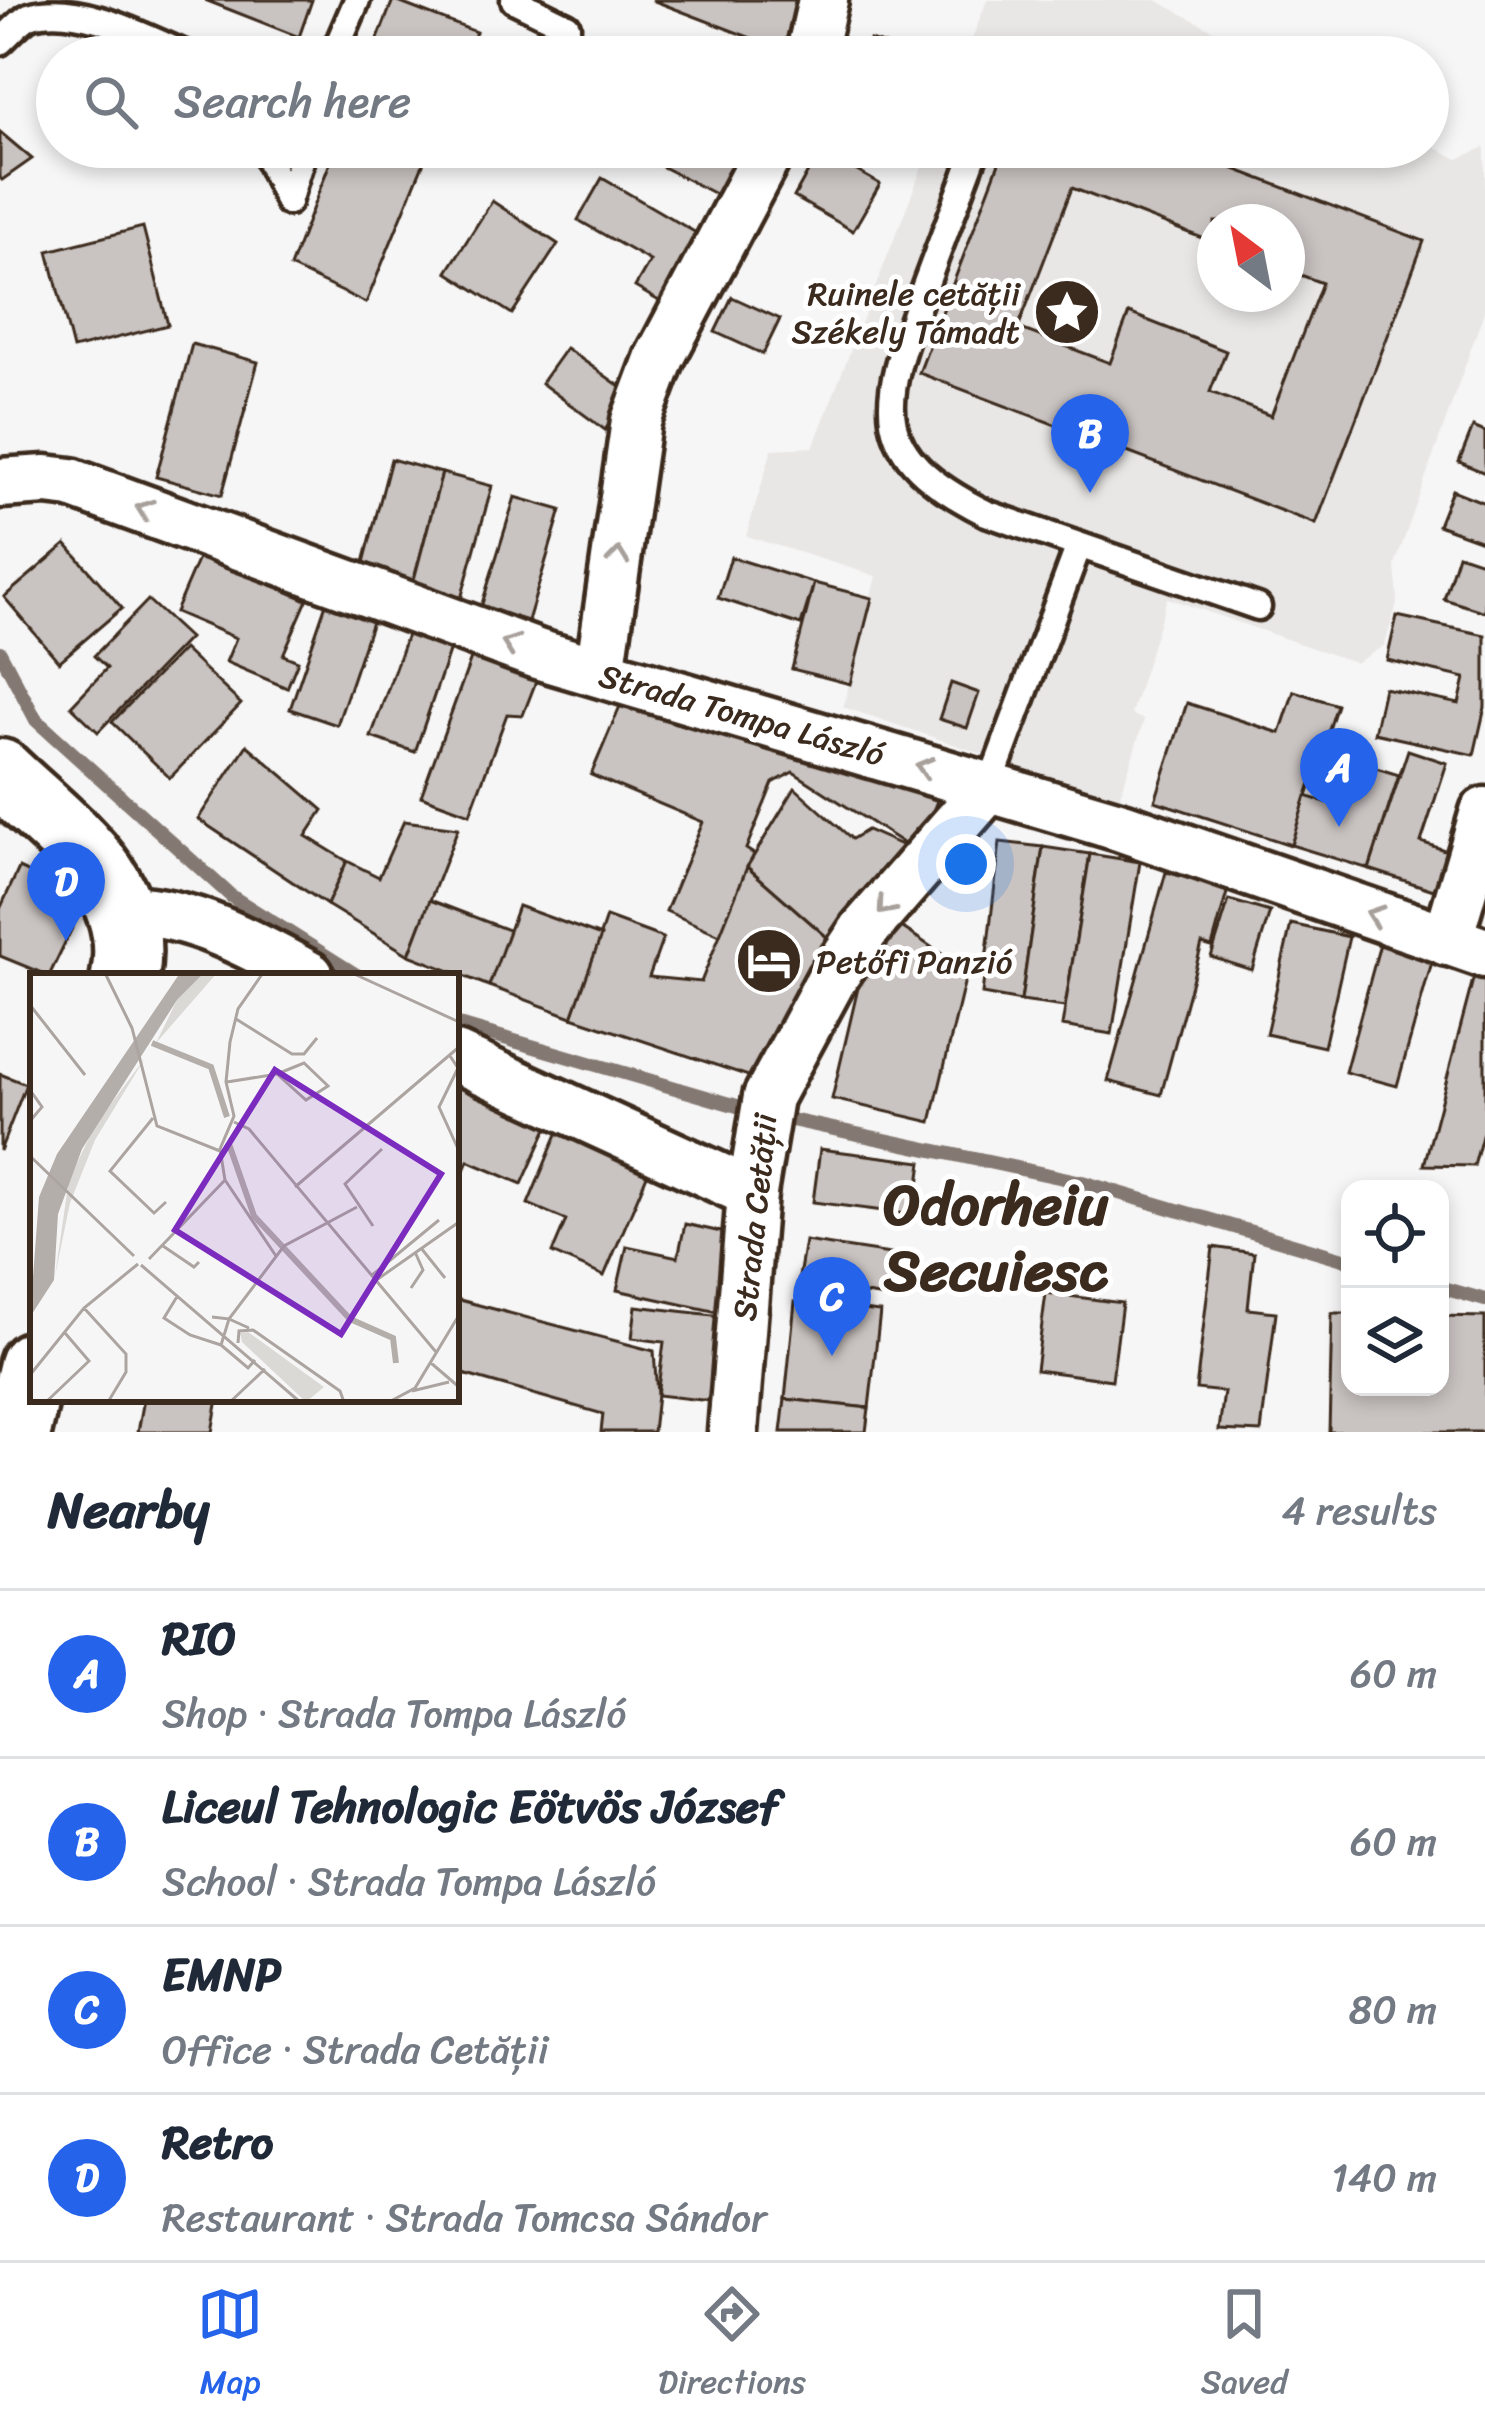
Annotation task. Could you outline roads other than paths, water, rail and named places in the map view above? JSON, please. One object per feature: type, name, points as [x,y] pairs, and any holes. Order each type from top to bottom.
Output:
[{"type":"main road","points":[[0,772],[87,854],[106,879],[122,911],[126,973]]},
{"type":"main road","points":[[17,1432],[30,1378]]},
{"type":"street","points":[[815,36],[823,0]]},
{"type":"street","points":[[600,672],[628,467],[641,407],[669,339],[760,168]]},
{"type":"street","name":"Strada Tompa László","points":[[0,483],[71,483],[537,654],[1122,827],[1466,947]]},
{"type":"street","name":"Strada Cetății","points":[[734,1432],[752,1193],[765,1116],[831,980],[864,930],[989,787]]},
{"type":"street","points":[[1466,947],[1485,812]]},
{"type":"street","points":[[122,911],[159,912],[206,927],[303,973]]},
{"type":"street","points":[[459,1058],[752,1193]]},
{"type":"lane","points":[[340,36],[357,0]]},
{"type":"lane","points":[[514,0],[567,26]]},
{"type":"lane","points":[[0,42],[36,8],[91,14],[142,36]]},
{"type":"lane","points":[[272,168],[287,202],[298,168]]},
{"type":"lane","points":[[969,168],[894,371],[890,410],[904,450],[922,473],[956,499],[1078,548],[1258,607]]},
{"type":"lane","points":[[989,787],[1078,548]]},
{"type":"waterway","points":[[0,652],[36,720],[231,896],[353,973]]},
{"type":"waterway","points":[[459,1025],[768,1115],[1082,1182],[1341,1258]]},
{"type":"waterway","points":[[1443,1288],[1485,1300]]},
{"type":"place","name":"Ruinele cetății Székely Támadt","points":[[1067,312]]},
{"type":"place","name":"Liceul Tehnologic Eötvös József","points":[[1090,493]]},
{"type":"place","name":"RIO","points":[[1339,827]]},
{"type":"place","name":"Retro","points":[[66,941]]},
{"type":"place","name":"Petőfi Panzió","points":[[769,961]]},
{"type":"place","name":"EMNP","points":[[832,1356]]},
{"type":"district","name":"Odorheiu Secuiesc","points":[[996,1237]]}]
